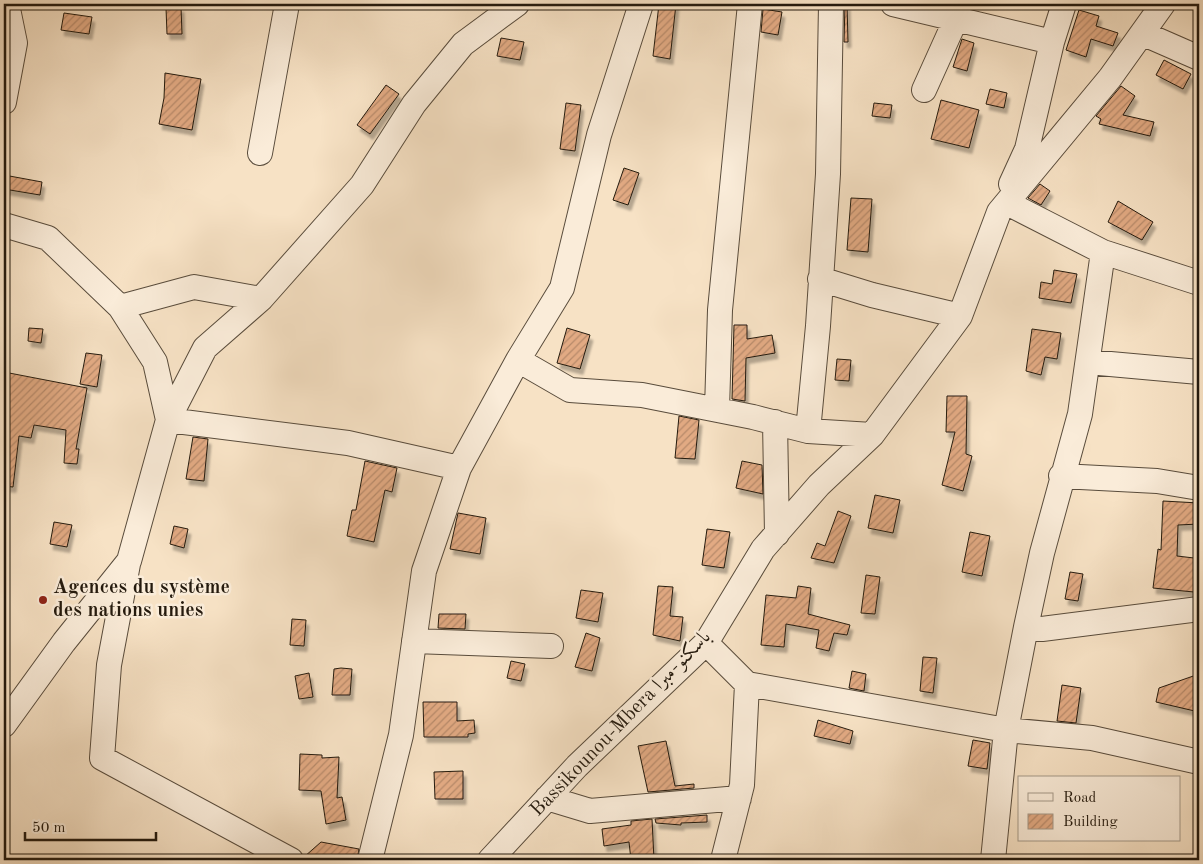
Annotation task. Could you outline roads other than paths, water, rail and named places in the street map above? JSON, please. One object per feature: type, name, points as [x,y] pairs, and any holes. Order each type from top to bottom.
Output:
[{"type":"street","points":[[4,102],[15,43],[7,4]]},
{"type":"street","points":[[260,153],[287,4]]},
{"type":"street","points":[[291,860],[102,758],[109,665],[129,560],[168,420],[204,348],[261,300],[362,185],[414,104],[463,44],[517,4]]},
{"type":"street","points":[[370,860],[401,735],[424,571],[459,468],[518,360],[562,288],[598,135],[641,4]]},
{"type":"street","points":[[717,409],[720,310],[750,4]]},
{"type":"street","points":[[808,431],[818,326],[828,174],[831,4]]},
{"type":"street","points":[[893,4],[1052,42]]},
{"type":"street","points":[[1064,4],[1052,42],[1026,149],[1003,207],[1103,252],[1199,282]]},
{"type":"street","name":"Bassikounou-Mbera باسكنو-مبرا","points":[[490,860],[577,766],[706,643],[763,549],[819,485],[872,435],[960,316],[1003,207],[1144,34],[1163,4]]},
{"type":"street","points":[[924,90],[956,19]]},
{"type":"street","points":[[1144,34],[1199,58]]},
{"type":"street","points":[[4,225],[48,238],[120,307],[155,362],[168,420]]},
{"type":"street","points":[[993,860],[1006,730],[1042,552],[1080,414],[1103,252]]},
{"type":"street","points":[[820,279],[872,295],[960,316]]},
{"type":"street","points":[[120,307],[194,287],[261,300]]},
{"type":"street","points":[[518,360],[570,390],[642,395],[717,409],[808,431],[872,435]]},
{"type":"street","points":[[1088,362],[1199,372]]},
{"type":"street","points":[[168,420],[348,443],[459,468]]},
{"type":"street","points":[[775,422],[776,534]]},
{"type":"street","points":[[1062,476],[1157,481],[1199,488]]},
{"type":"street","points":[[4,725],[64,642],[129,560]]},
{"type":"street","points":[[1026,627],[1042,629],[1199,609]]},
{"type":"street","points":[[414,641],[551,646]]},
{"type":"street","points":[[706,643],[747,684],[1006,730],[1092,738],[1199,762]]},
{"type":"street","points":[[723,860],[742,785],[747,684]]},
{"type":"street","points":[[547,798],[590,811],[739,798]]},
{"type":"place","name":"Agences du système des nations unies","points":[[43,600]]}]
